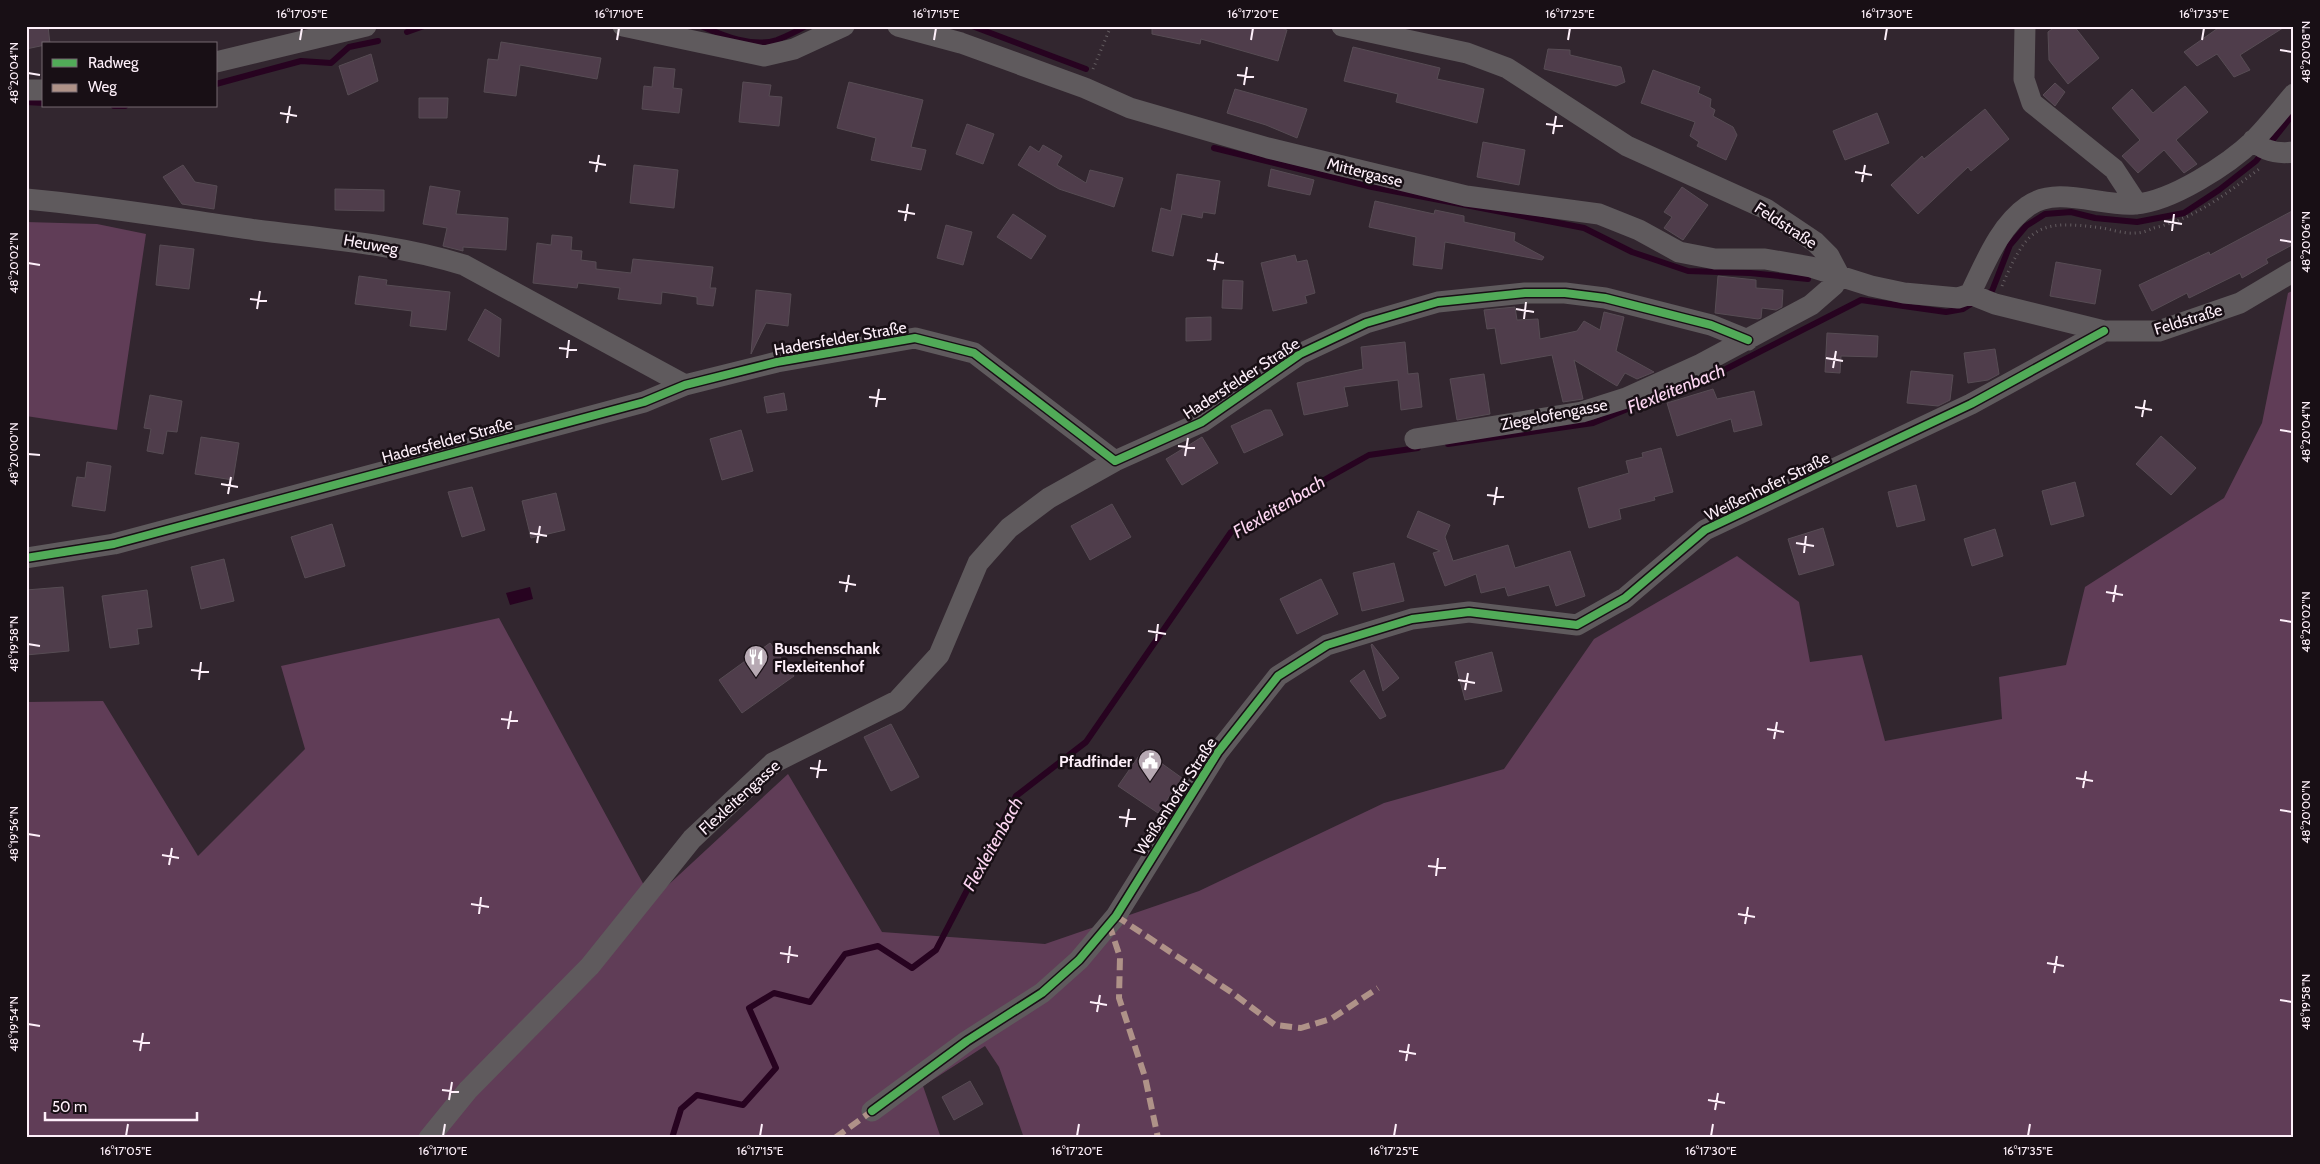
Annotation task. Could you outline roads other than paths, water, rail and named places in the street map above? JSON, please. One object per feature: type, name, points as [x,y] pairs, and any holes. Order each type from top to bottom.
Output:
[{"type":"street","points":[[218,62],[366,26]]},
{"type":"street","points":[[623,26],[764,56],[794,49],[844,26]]},
{"type":"street","name":"Mittergasse","points":[[898,26],[961,42],[1139,110],[1268,148],[1466,196],[1599,214],[1639,230],[1679,252],[1715,259],[1765,259],[1840,275]]},
{"type":"street","name":"Feldstraße","points":[[1342,26],[1467,53],[1507,68],[1627,146],[1766,210],[1815,242],[1829,256],[1840,275]]},
{"type":"street","points":[[2025,26],[2024,79],[2032,103],[2114,169],[2137,204]]},
{"type":"street","points":[[26,90],[42,90]]},
{"type":"street","points":[[1840,275],[1871,286],[1930,297],[1958,298],[1970,294],[2008,224],[2028,205],[2051,197],[2110,204],[2137,204],[2160,199],[2270,148],[2294,94]]},
{"type":"street","name":"Heuweg","points":[[26,199],[78,204],[265,231],[345,239],[428,254],[464,265],[685,385]]},
{"type":"street","name":"Feldstraße","points":[[1970,294],[1991,303],[2104,331],[2159,331],[2240,303],[2294,271]]},
{"type":"street","name":"Ziegelofengasse","points":[[1415,439],[1590,409],[1626,398],[1701,364],[1811,306],[1834,285],[1840,275]]},
{"type":"street","name":"Hadersfelder Straße","points":[[26,558],[114,544],[644,402],[685,385],[777,362],[915,338],[974,353],[1115,461],[1202,422],[1300,354],[1366,323],[1438,302],[1525,293],[1565,293],[1605,298],[1711,325],[1748,340]]},
{"type":"street","name":"Weißenhofer Straße","points":[[872,1111],[967,1041],[1042,993],[1079,960],[1116,916],[1218,752],[1278,676],[1327,645],[1412,619],[1469,612],[1577,625],[1624,598],[1705,530],[1986,396],[2104,331]]},
{"type":"street","name":"Flexleitengasse","points":[[428,1138],[468,1090],[590,966],[692,839],[773,763],[897,701],[939,655],[978,563],[1009,528],[1050,498],[1115,461]]},
{"type":"waterway","points":[[407,32],[424,26]]},
{"type":"waterway","points":[[701,26],[738,40],[758,43],[777,40],[806,26]]},
{"type":"waterway","points":[[972,26],[1086,69]]},
{"type":"waterway","points":[[218,83],[301,61],[331,63],[349,47],[378,41]]},
{"type":"waterway","points":[[26,102],[42,103]]},
{"type":"waterway","points":[[1985,295],[1992,291],[2010,245],[2026,226],[2045,214],[2071,212],[2095,218],[2137,222],[2184,213],[2219,190],[2256,161],[2294,113]]},
{"type":"waterway","points":[[1214,148],[1372,187],[1584,228],[1632,252],[1688,271],[1750,273],[1808,279]]},
{"type":"waterway","name":"Flexleitenbach","points":[[1448,444],[1593,423],[1726,369],[1861,300],[1946,312],[1963,309],[1974,302]]},
{"type":"waterway","name":"Flexleitenbach","points":[[672,1138],[681,1109],[697,1095],[743,1105],[776,1068],[749,1008],[774,993],[810,1002],[845,954],[878,946],[912,968],[936,950],[1016,796],[1086,742],[1231,532],[1369,455],[1418,448]]},
{"type":"place","name":"Buschenschank Flexleitenhof","points":[[756,678]]},
{"type":"place","name":"Pfadfinder","points":[[1150,782]]}]
